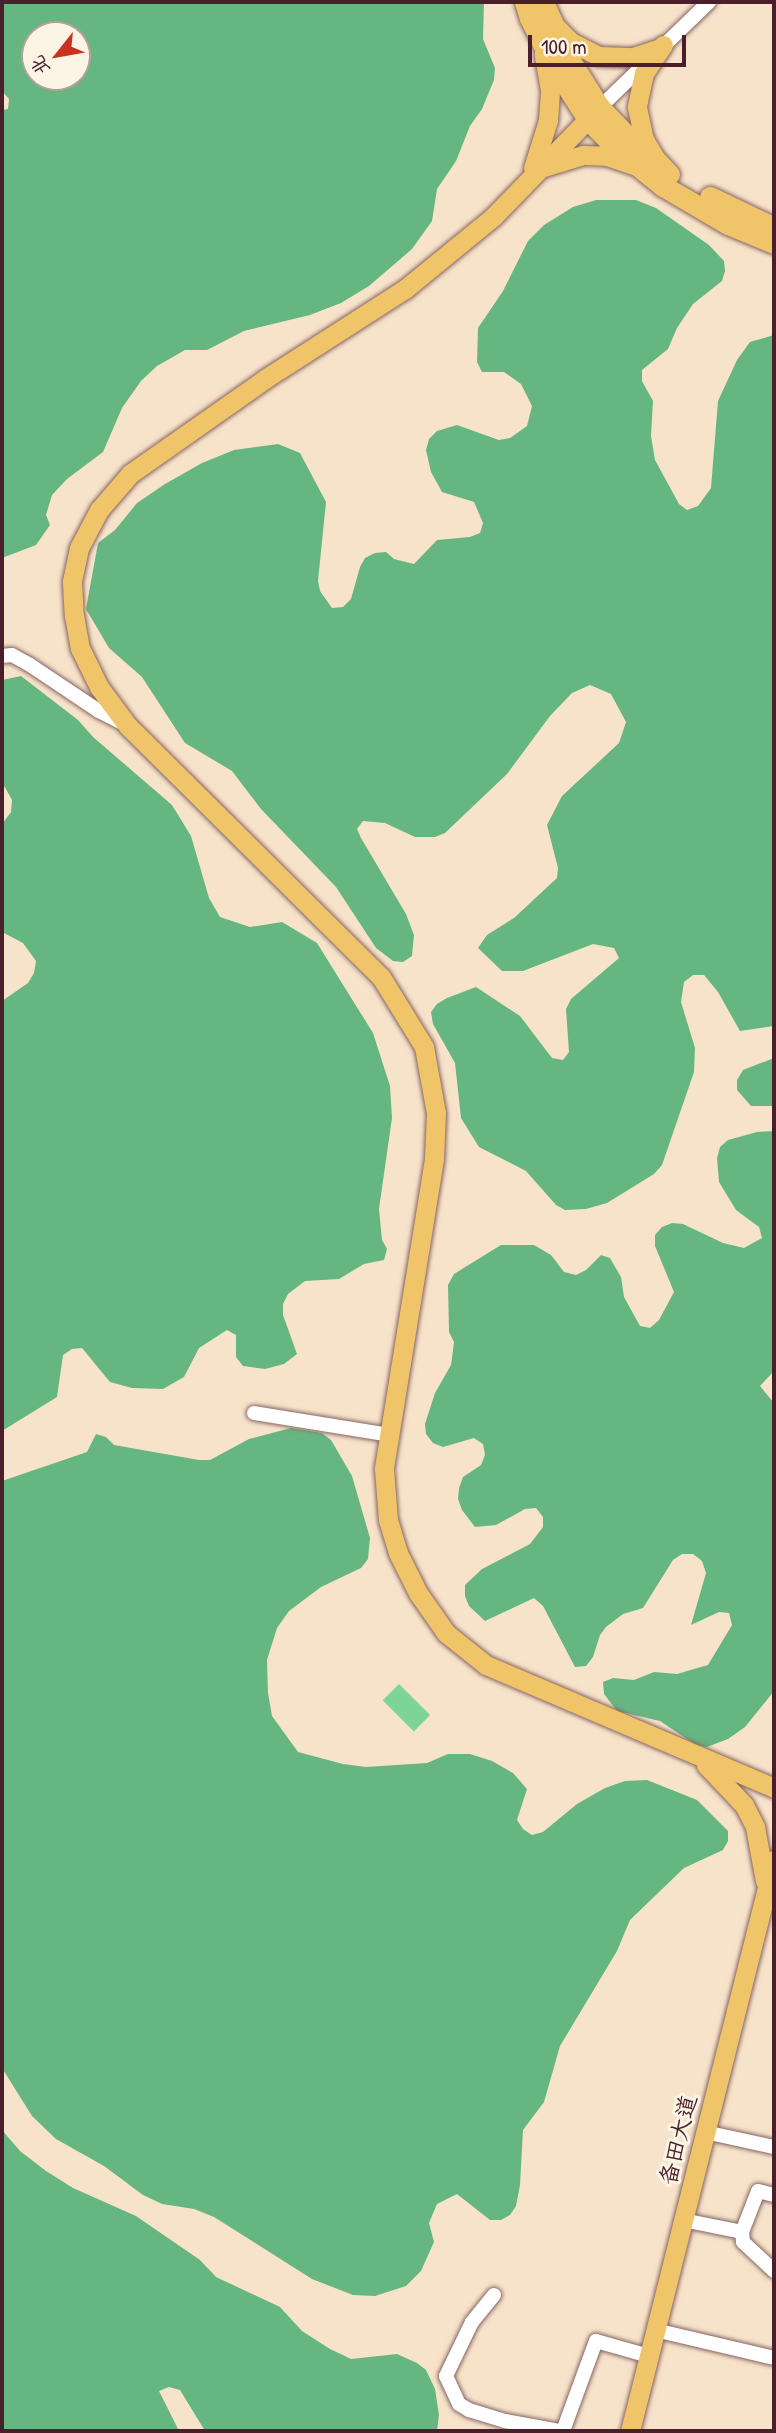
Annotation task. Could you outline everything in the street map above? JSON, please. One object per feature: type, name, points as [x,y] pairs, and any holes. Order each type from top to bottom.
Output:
[{"type":"highway","points":[[536,8],[555,68],[640,169],[728,224],[774,243]]},
{"type":"highway","points":[[593,113],[670,174],[732,210],[774,228]]},
{"type":"main road","points":[[536,8],[571,42],[599,56],[632,57],[663,45]]},
{"type":"main road","points":[[527,180],[545,136],[550,97],[536,8]]},
{"type":"main road","points":[[663,45],[644,73],[637,107],[644,139],[655,158],[670,174]]},
{"type":"main road","points":[[593,113],[493,217],[405,289],[162,449],[130,474],[99,510],[79,548],[72,582],[74,615],[80,648],[99,687],[128,726],[381,977],[424,1047],[436,1113],[434,1159],[384,1469],[388,1520],[398,1553],[418,1593],[446,1633],[486,1665],[774,1788]]},
{"type":"main road","points":[[527,180],[553,162],[583,155],[619,159],[640,169]]},
{"type":"main road","points":[[693,1754],[744,1805],[755,1827],[770,1889]]},
{"type":"main road","name":"备田大道","points":[[630,2431],[705,2132],[770,1889],[774,1860]]},
{"type":"street","points":[[593,113],[709,2]]},
{"type":"street","points":[[2,656],[12,655],[21,660],[99,712],[128,726]]},
{"type":"street","points":[[254,1413],[390,1436]]},
{"type":"street","points":[[705,2132],[774,2147]]},
{"type":"street","points":[[774,2195],[758,2191],[742,2232],[743,2242],[774,2271]]},
{"type":"street","points":[[683,2220],[742,2232]]},
{"type":"street","points":[[494,2295],[472,2322],[446,2376],[459,2404],[470,2410],[505,2421],[555,2431],[596,2341],[649,2356]]},
{"type":"street","points":[[656,2330],[774,2358]]},
{"type":"green space","points":[[2,2],[484,2],[483,39],[495,68],[494,80],[482,109],[470,126],[456,161],[437,189],[432,221],[412,249],[369,286],[341,303],[310,315],[244,331],[207,350],[185,350],[157,366],[141,381],[122,408],[103,452],[67,479],[52,495],[46,515],[50,525],[36,545],[2,558],[2,110],[8,109],[9,99],[2,91]]},
{"type":"green space","points":[[596,200],[636,200],[656,208],[709,245],[724,261],[722,281],[693,304],[677,328],[668,349],[642,370],[642,381],[653,401],[651,436],[655,460],[679,504],[687,510],[698,506],[711,488],[718,401],[737,360],[750,342],[774,335],[774,1026],[740,1031],[718,992],[704,975],[693,975],[684,982],[681,1002],[695,1048],[694,1072],[662,1165],[654,1174],[607,1203],[586,1209],[565,1210],[556,1205],[526,1171],[479,1147],[461,1118],[455,1063],[433,1024],[431,1012],[447,998],[476,987],[520,1016],[552,1058],[563,1060],[569,1052],[566,1009],[571,999],[619,958],[614,948],[593,944],[523,971],[502,971],[478,948],[487,935],[514,918],[557,878],[558,868],[547,825],[562,796],[619,743],[626,722],[611,694],[590,685],[572,693],[550,716],[507,774],[445,833],[435,837],[415,837],[385,823],[363,821],[357,829],[361,838],[406,914],[414,935],[412,956],[403,962],[393,961],[376,948],[336,887],[261,809],[232,771],[185,743],[142,677],[109,648],[86,609],[98,543],[115,530],[137,503],[202,463],[234,450],[278,444],[300,453],[326,502],[318,581],[320,591],[332,608],[343,607],[351,599],[365,558],[386,552],[394,559],[414,564],[437,540],[470,537],[480,533],[483,523],[474,502],[442,492],[431,472],[426,450],[429,439],[437,431],[457,425],[499,440],[510,438],[527,426],[532,406],[521,384],[504,372],[482,372],[477,362],[478,328],[503,291],[528,241],[544,225],[573,207]]},
{"type":"green space","points":[[21,676],[78,720],[93,737],[172,805],[191,836],[209,898],[220,917],[250,927],[282,922],[317,943],[373,1033],[390,1086],[392,1118],[379,1209],[382,1240],[387,1249],[384,1260],[364,1264],[339,1279],[305,1281],[288,1294],[283,1304],[283,1315],[297,1354],[284,1364],[265,1369],[243,1366],[236,1357],[236,1335],[227,1330],[199,1348],[184,1377],[163,1389],[132,1388],[110,1382],[82,1348],[72,1349],[63,1355],[57,1397],[2,1431],[2,1001],[28,983],[34,973],[36,961],[23,943],[2,932],[2,824],[11,812],[12,800],[2,782],[2,680]]},
{"type":"green space","points":[[774,1058],[774,1106],[751,1106],[737,1090],[737,1080],[743,1070]]},
{"type":"green space","points":[[774,1131],[774,1371],[760,1386],[774,1403],[774,1691],[745,1727],[728,1739],[707,1747],[696,1745],[660,1721],[617,1711],[604,1694],[603,1682],[613,1678],[634,1680],[654,1672],[677,1674],[708,1665],[732,1625],[729,1613],[719,1612],[691,1625],[706,1573],[702,1561],[693,1554],[682,1554],[673,1560],[643,1608],[623,1614],[606,1627],[600,1635],[593,1657],[586,1666],[575,1667],[543,1606],[534,1598],[485,1621],[469,1606],[465,1585],[482,1569],[530,1544],[543,1527],[543,1517],[536,1508],[525,1509],[496,1525],[475,1527],[462,1510],[458,1499],[459,1488],[463,1477],[481,1465],[485,1455],[483,1444],[474,1438],[443,1447],[433,1443],[426,1434],[425,1424],[435,1393],[451,1365],[454,1342],[449,1332],[448,1285],[454,1274],[501,1245],[534,1245],[551,1255],[564,1272],[576,1275],[586,1270],[601,1255],[610,1258],[621,1277],[624,1297],[640,1326],[650,1328],[659,1320],[674,1292],[655,1246],[655,1235],[662,1227],[672,1223],[683,1224],[723,1243],[744,1248],[762,1238],[759,1227],[736,1210],[719,1182],[717,1158],[720,1147],[728,1140],[757,1132]]},
{"type":"green space","points":[[291,1428],[322,1433],[331,1440],[352,1476],[370,1538],[368,1559],[361,1568],[321,1587],[289,1611],[277,1628],[267,1660],[268,1693],[272,1716],[298,1752],[366,1767],[427,1763],[448,1754],[470,1754],[492,1761],[513,1773],[527,1789],[517,1820],[523,1829],[532,1835],[543,1832],[577,1804],[605,1788],[625,1781],[647,1780],[697,1800],[728,1831],[728,1841],[723,1850],[684,1868],[630,1920],[617,1951],[560,2046],[544,2102],[523,2130],[520,2185],[516,2206],[510,2215],[501,2220],[490,2220],[457,2194],[437,2204],[429,2223],[434,2242],[421,2271],[406,2286],[375,2296],[353,2295],[312,2279],[214,2217],[194,2209],[162,2204],[143,2195],[104,2166],[56,2139],[32,2116],[2,2068],[2,1481],[87,1452],[96,1434],[106,1437],[114,1445],[210,1460],[249,1439]]},
{"type":"green space","points":[[399,1684],[430,1715],[414,1731],[383,1700]]},
{"type":"green space","points":[[2,2130],[20,2151],[46,2171],[73,2188],[136,2216],[200,2260],[216,2277],[280,2307],[302,2331],[330,2349],[351,2359],[397,2354],[417,2363],[426,2370],[435,2389],[439,2415],[437,2431],[205,2431],[180,2390],[169,2387],[159,2391],[179,2431],[2,2431]]}]
